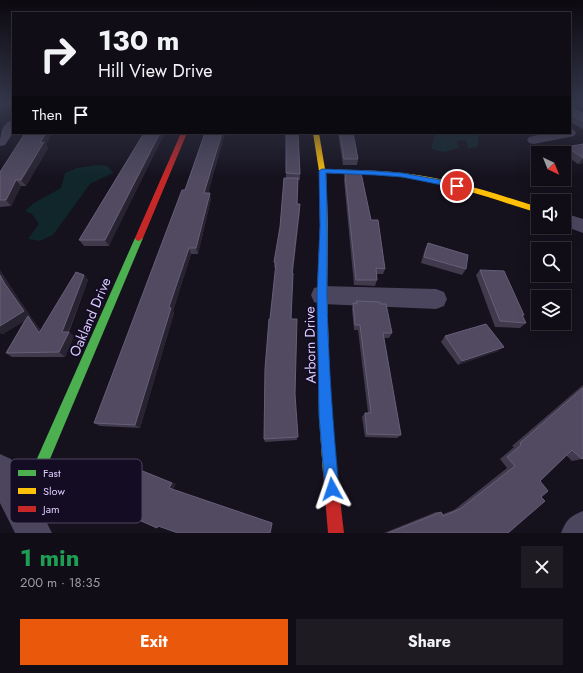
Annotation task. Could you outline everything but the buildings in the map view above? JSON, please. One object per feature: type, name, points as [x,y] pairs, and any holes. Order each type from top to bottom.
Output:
[{"type":"street","points":[[0,142],[10,128]]},
{"type":"street","points":[[571,133],[583,130]]},
{"type":"street","name":"Oakland Drive","points":[[52,459],[184,134]]},
{"type":"street","name":"Arborn Drive","points":[[316,134],[322,171],[324,226],[322,295],[325,416],[336,533]]},
{"type":"street","points":[[534,140],[565,134]]},
{"type":"street","points":[[322,171],[375,173],[422,179],[468,188],[531,208]]},
{"type":"street","points":[[571,222],[583,226]]},
{"type":"street","points":[[322,295],[436,299]]},
{"type":"street","points":[[0,470],[10,489]]},
{"type":"street","points":[[579,533],[583,528]]},
{"type":"green space","points":[[478,134],[478,146],[468,149],[466,140],[457,141],[459,148],[443,152],[431,149],[435,135]]},
{"type":"green space","points":[[97,165],[108,166],[113,173],[90,184],[53,235],[40,241],[28,239],[39,224],[32,214],[25,211],[34,203],[61,188],[65,173],[77,168]]},
{"type":"traffic: fast","points":[[43,459],[139,238]]},
{"type":"traffic: slow","points":[[316,134],[322,171],[324,226],[322,295],[325,416],[330,473]]},
{"type":"traffic: slow","points":[[322,171],[402,175],[471,189],[531,208]]},
{"type":"traffic: jam","points":[[139,238],[184,134]]},
{"type":"traffic: jam","points":[[330,473],[336,533]]},
{"type":"route","points":[[332,489],[325,416],[322,295],[324,226],[322,171],[402,175],[457,186]]}]
